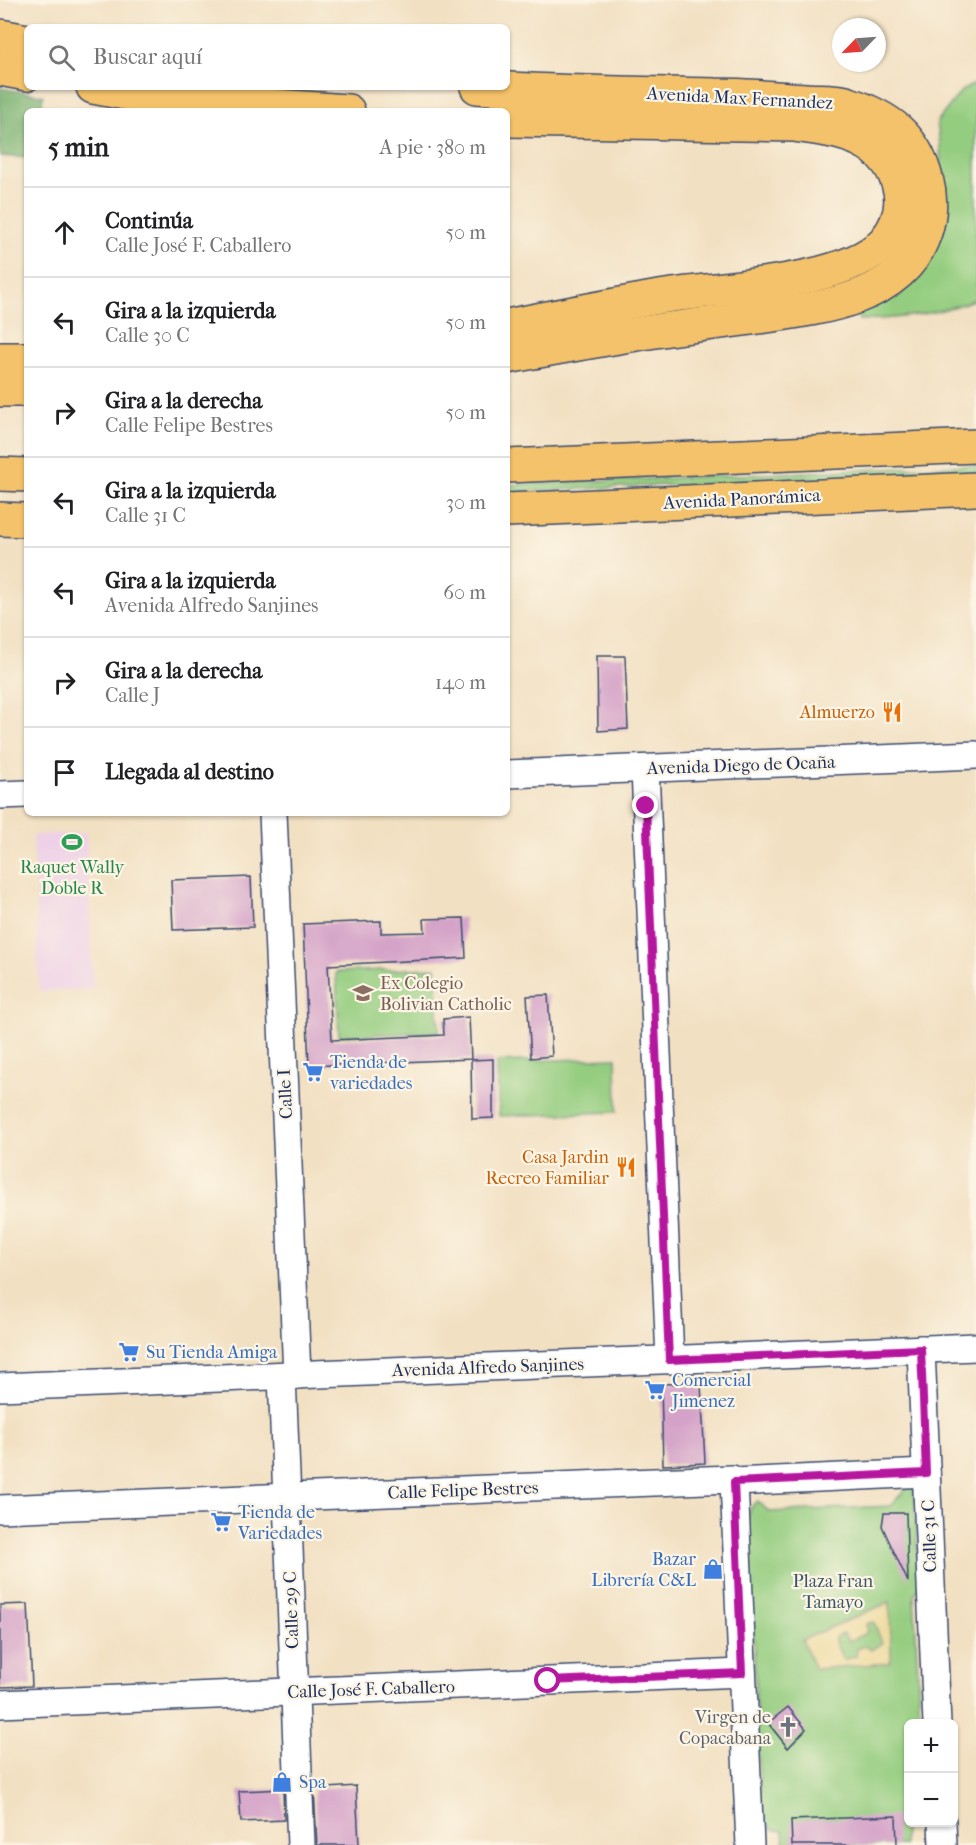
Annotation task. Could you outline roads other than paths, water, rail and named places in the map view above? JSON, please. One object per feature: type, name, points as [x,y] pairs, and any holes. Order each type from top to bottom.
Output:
[{"type":"main road","points":[[0,36],[24,40]]},
{"type":"main road","points":[[0,69],[24,73]]},
{"type":"main road","points":[[112,90],[147,97],[305,108]]},
{"type":"main road","name":"Avenida Max Fernandez","points":[[510,90],[678,108],[827,129],[854,136],[873,147],[887,159],[896,175],[901,209],[896,225],[885,242],[869,254],[832,270],[786,281],[660,297],[510,325]]},
{"type":"main road","name":"Avenida Max Fernandez","points":[[510,120],[678,108],[751,96],[843,102],[876,115],[901,132],[914,146],[924,166],[930,193],[928,227],[920,247],[910,262],[896,275],[861,295],[839,303],[794,312],[626,336],[510,356]]},
{"type":"main road","points":[[0,359],[24,359]]},
{"type":"main road","points":[[0,390],[24,390]]},
{"type":"main road","points":[[510,466],[976,446]]},
{"type":"main road","points":[[0,474],[24,475]]},
{"type":"main road","name":"Avenida Panorámica","points":[[510,510],[976,489]]},
{"type":"main road","points":[[0,519],[24,520]]},
{"type":"street","name":"Avenida Diego de Ocaña","points":[[510,774],[976,756]]},
{"type":"street","points":[[645,769],[669,1360]]},
{"type":"street","points":[[0,795],[24,794]]},
{"type":"street","name":"Calle I","points":[[273,816],[290,1375]]},
{"type":"street","name":"Avenida Alfredo Sanjines","points":[[0,1387],[976,1347]]},
{"type":"street","name":"Calle 31 C","points":[[921,1349],[937,1719]]},
{"type":"street","name":"Calle 29 C","points":[[290,1375],[287,1498],[301,1845]]},
{"type":"street","name":"Calle Felipe Bestres","points":[[0,1509],[926,1473]]},
{"type":"street","points":[[734,1482],[750,1845]]},
{"type":"street","name":"Calle José F. Caballero","points":[[0,1704],[742,1673]]},
{"type":"street","points":[[942,1827],[943,1845]]},
{"type":"place","name":"Almuerzo","points":[[892,712]]},
{"type":"place","name":"Raquet Wally Doble R","points":[[72,842]]},
{"type":"place","name":"Ex Colegio Bolivian Catholic","points":[[363,993]]},
{"type":"place","name":"Tienda de variedades","points":[[313,1072]]},
{"type":"place","name":"Casa Jardin Recreo Familiar","points":[[626,1167]]},
{"type":"place","name":"Su Tienda Amiga","points":[[129,1352]]},
{"type":"place","name":"Comercial Jimenez","points":[[655,1390]]},
{"type":"place","name":"Tienda de Variedades","points":[[221,1522]]},
{"type":"place","name":"Bazar Librería C&L","points":[[713,1569]]},
{"type":"place","name":"Virgen de Copacabana","points":[[788,1727]]},
{"type":"place","name":"Spa","points":[[282,1782]]},
{"type":"park label","name":"Plaza Fran Tamayo","points":[[833,1591]]}]
